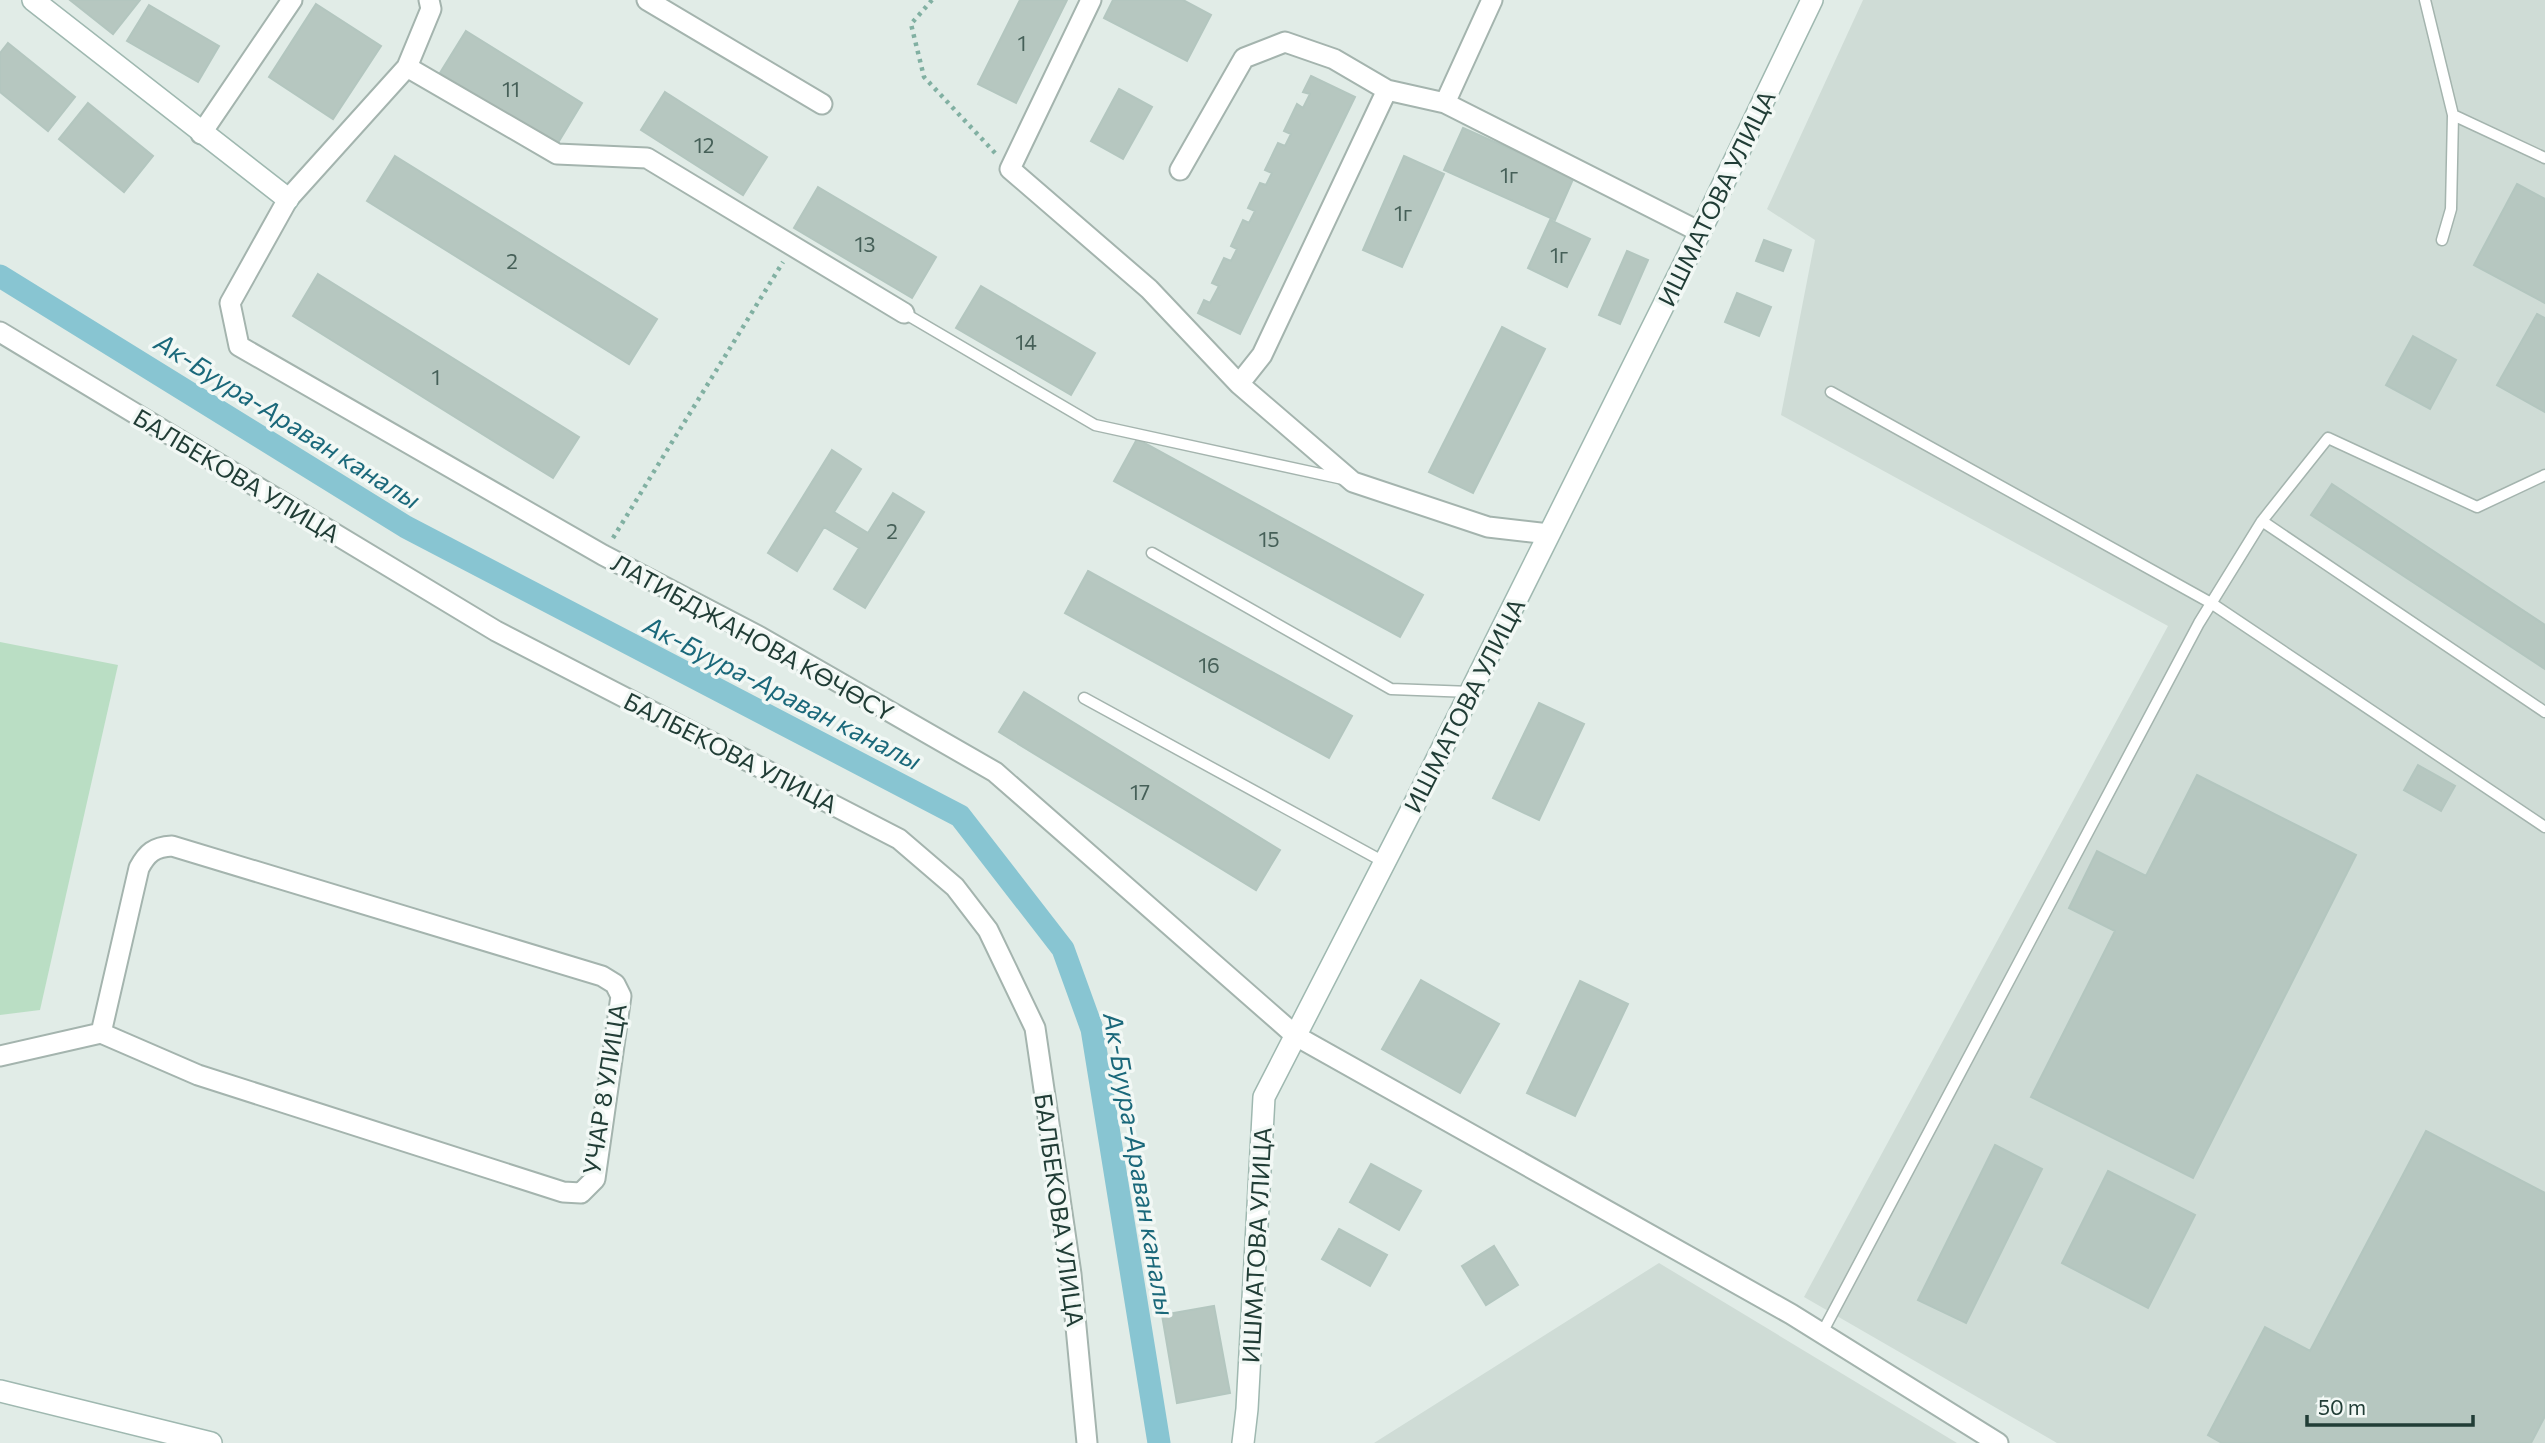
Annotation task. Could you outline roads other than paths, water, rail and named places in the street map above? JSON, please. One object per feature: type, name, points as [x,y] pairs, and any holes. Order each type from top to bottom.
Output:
[{"type":"main road","points":[[33,0],[201,134],[288,199]]},
{"type":"main road","name":"ИШМАТОВА УЛИЦА","points":[[1243,1443],[1264,1097],[1471,692],[1812,0]]},
{"type":"main road","points":[[0,1391],[211,1443]]},
{"type":"street","points":[[201,134],[292,0]]},
{"type":"street","points":[[288,199],[407,66],[431,9],[429,0]]},
{"type":"street","points":[[647,0],[822,104]]},
{"type":"street","points":[[1091,0],[1010,169],[1149,289],[1239,384],[1353,481],[1488,527],[1549,534]]},
{"type":"street","points":[[1445,103],[1492,0]]},
{"type":"street","points":[[1180,170],[1244,58],[1285,42],[1335,59],[1387,90],[1445,103],[1700,232]]},
{"type":"street","points":[[407,66],[557,154],[646,158],[904,313]]},
{"type":"street","points":[[1239,384],[1262,355],[1387,90]]},
{"type":"street","name":"ЛАТИБДЖАНОВА КӨЧӨСҮ","points":[[288,199],[230,303],[239,346],[603,555],[760,637],[995,772],[1296,1036],[1822,1333],[1998,1443]]},
{"type":"street","name":"БАЛБЕКОВА УЛИЦА","points":[[0,332],[496,631],[899,839],[955,887],[988,930],[1035,1028],[1071,1275],[1087,1443]]},
{"type":"street","name":"УЧАР 8 УЛИЦА","points":[[159,846],[172,846],[602,976],[615,984],[621,996],[595,1179],[581,1193],[563,1192],[198,1075],[100,1032],[139,868],[147,854],[159,846]]},
{"type":"street","points":[[0,1056],[100,1032]]},
{"type":"lane","points":[[2425,0],[2453,115],[2451,209],[2442,240]]},
{"type":"lane","points":[[2453,115],[2545,158]]},
{"type":"lane","points":[[904,313],[1095,425],[1353,481]]},
{"type":"lane","points":[[1831,391],[2211,603],[2545,827]]},
{"type":"lane","points":[[1822,1333],[2211,603],[2262,522],[2328,438],[2477,507],[2545,475]]},
{"type":"lane","points":[[2262,522],[2545,712]]},
{"type":"lane","points":[[1152,553],[1391,690],[1471,692]]},
{"type":"lane","points":[[1084,698],[1385,862]]},
{"type":"waterway","name":"Ак-Буура-Араван каналы","points":[[0,276],[406,527],[960,816],[1063,949],[1092,1029],[1159,1443]]}]
